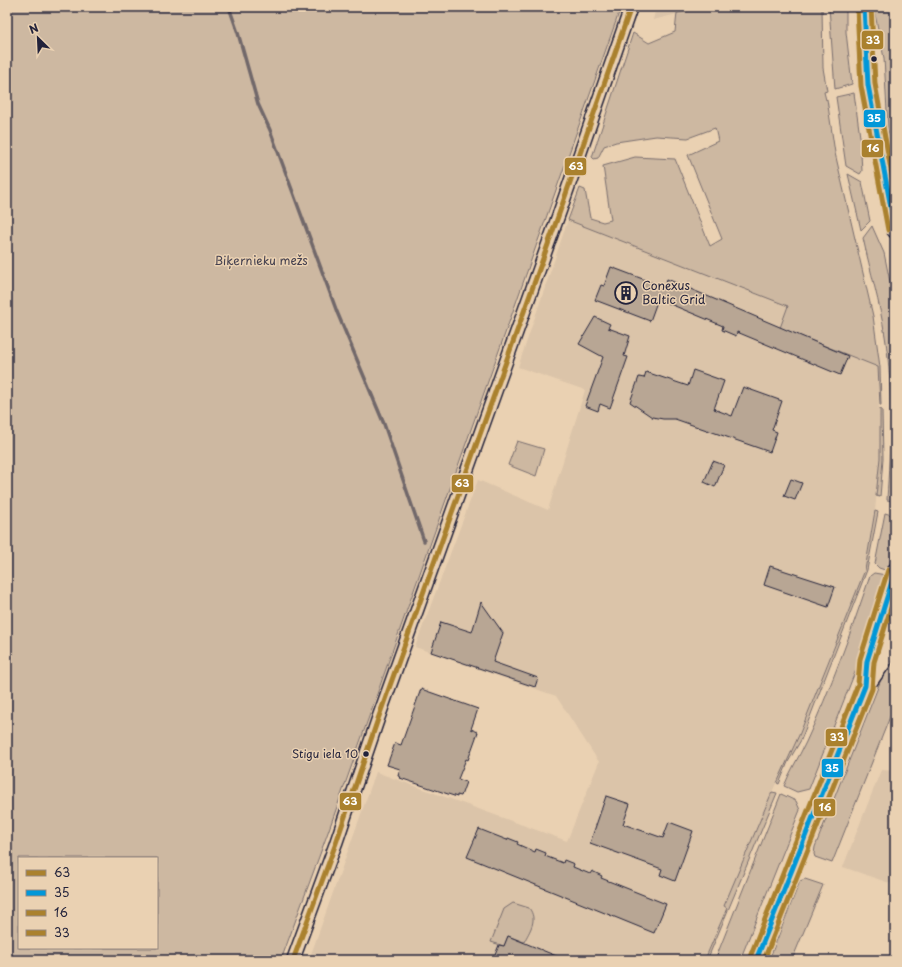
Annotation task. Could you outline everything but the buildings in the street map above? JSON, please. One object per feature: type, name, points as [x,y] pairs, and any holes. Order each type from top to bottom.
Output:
[{"type":"main road","points":[[864,7],[868,85],[895,229]]},
{"type":"main road","points":[[756,960],[817,811],[864,686],[867,661],[895,572]]},
{"type":"main road","points":[[864,686],[882,662],[895,626]]},
{"type":"street","points":[[293,960],[336,843],[378,719],[560,211],[631,7]]},
{"type":"shaded area","points":[[656,7],[705,7],[653,20]]},
{"type":"shaded area","points":[[568,220],[788,306],[780,328],[878,367],[880,458],[875,511],[865,570],[800,733],[772,792],[724,906],[727,908],[704,960],[309,960],[376,772],[567,841],[599,762],[556,696],[415,647],[478,480],[548,510],[585,390],[518,367]]},
{"type":"shaded area","points":[[881,770],[895,771],[895,885],[843,867]]},
{"type":"green space","name":"Biķernieku mežs","points":[[7,7],[621,7],[327,835],[281,960],[7,960]]},
{"type":"green space","points":[[705,7],[822,7],[823,68],[827,91],[824,92],[826,100],[827,99],[835,153],[873,316],[880,367],[881,405],[878,367],[780,328],[788,306],[568,220],[580,188],[585,190],[590,218],[603,222],[611,220],[603,166],[635,157],[675,159],[710,246],[722,239],[688,155],[718,141],[715,128],[688,138],[656,136],[616,142],[604,146],[598,158],[594,159],[592,157],[633,33],[649,43],[675,32],[677,13]]},
{"type":"green space","points":[[829,7],[846,7],[846,32],[852,84],[835,89]]},
{"type":"green space","points":[[875,7],[895,7],[895,171],[888,129],[884,58],[875,14]]},
{"type":"green space","points":[[854,93],[860,137],[862,171],[860,174],[846,166],[836,97]]},
{"type":"green space","points":[[848,174],[862,182],[870,221],[861,230]]},
{"type":"green space","points":[[872,226],[884,253],[895,306],[895,504],[893,504],[893,501],[887,500],[890,418],[890,377],[888,356],[880,312],[863,238]]},
{"type":"green space","points":[[880,409],[882,410],[883,459],[880,497],[876,496],[880,458]]},
{"type":"green space","points":[[517,441],[544,449],[536,476],[508,465]]},
{"type":"green space","points":[[875,511],[878,512],[867,570],[801,740],[788,762],[779,784],[777,783],[800,733],[865,570]]},
{"type":"green space","points":[[885,513],[895,516],[895,540],[888,571],[879,568],[875,564]]},
{"type":"green space","points":[[874,573],[886,575],[870,634],[809,789],[797,792],[784,786],[824,701],[870,576]]},
{"type":"green space","points":[[895,644],[895,704],[832,863],[815,857],[815,847]]},
{"type":"green space","points":[[772,792],[777,793],[708,958],[706,957],[727,908],[724,906]]},
{"type":"green space","points":[[781,794],[796,801],[800,810],[740,960],[715,960]]},
{"type":"green space","points":[[805,879],[823,885],[792,960],[769,960],[800,881]]},
{"type":"green space","points":[[513,903],[529,908],[532,912],[533,921],[531,929],[524,942],[508,936],[504,946],[491,942],[504,909]]},
{"type":"waterway","points":[[229,7],[258,104],[270,130],[337,312],[384,424],[424,541]]},
{"type":"transit line","name":"63","points":[[293,960],[336,843],[378,719],[560,211],[631,7]]},
{"type":"transit line","name":"16","points":[[857,7],[861,86],[888,230]]},
{"type":"transit line","name":"35","points":[[864,7],[868,85],[895,229]]},
{"type":"transit line","name":"33","points":[[871,7],[875,84],[895,191]]},
{"type":"transit line","name":"33","points":[[750,957],[858,684],[860,659],[888,570]]},
{"type":"transit line","name":"35","points":[[756,960],[865,686],[867,661],[895,572]]},
{"type":"transit line","name":"16","points":[[764,960],[872,689],[874,662],[895,595]]},
{"type":"place","name":"Conexus Baltic Grid","points":[[626,293]]},
{"type":"place","name":"Stigu iela 10","points":[[366,754]]}]
